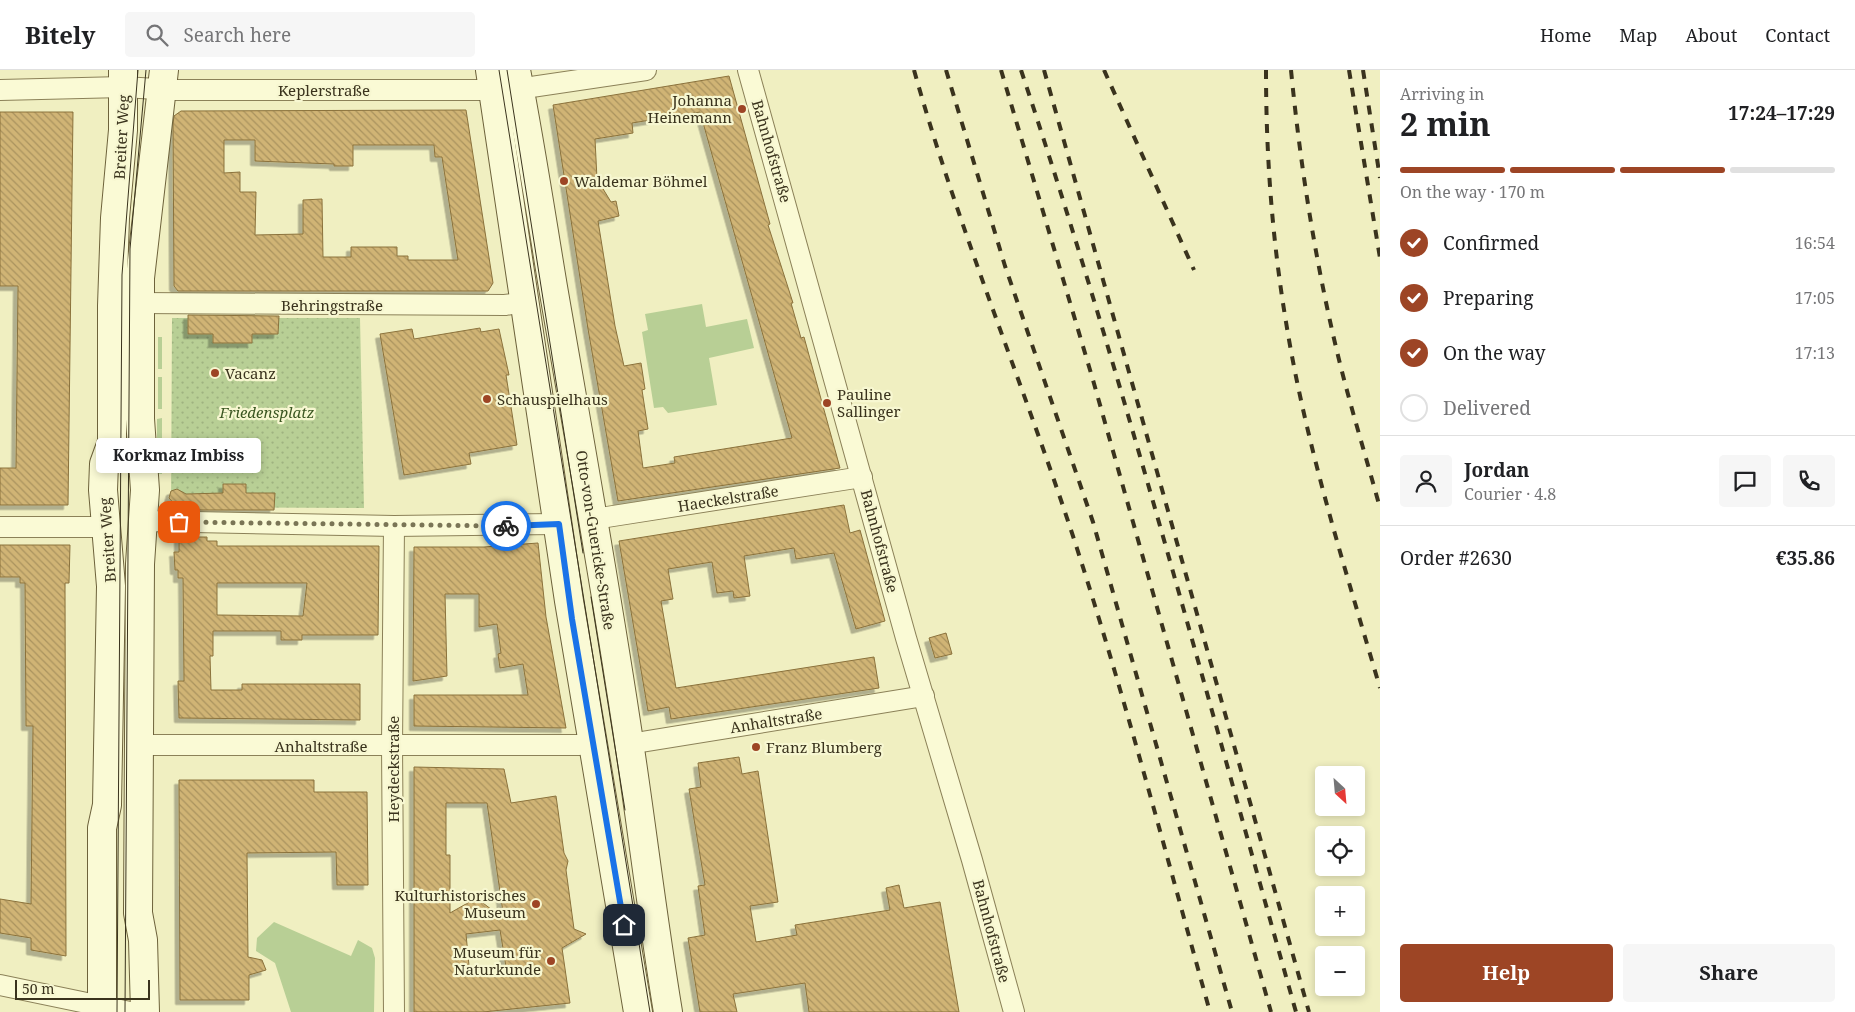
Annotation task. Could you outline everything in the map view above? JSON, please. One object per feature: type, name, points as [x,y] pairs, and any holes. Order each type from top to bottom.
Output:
[{"type":"street","name":"Keplerstraße","points":[[0,90],[123,79],[518,80],[646,70]]},
{"type":"street","name":"Bahnhofstraße","points":[[748,70],[1014,1012]]},
{"type":"street","name":"Breiter Weg","points":[[102,1008],[102,828],[107,805],[111,586],[106,528],[104,464],[112,442],[115,218],[124,130],[123,79]]},
{"type":"street","name":"Breiter Weg","points":[[145,1012],[143,940],[138,913],[140,564],[145,490],[140,429],[140,278],[163,79]]},
{"type":"street","points":[[492,80],[564,566],[638,1012]]},
{"type":"street","name":"Otto-von-Guericke-Straße","points":[[518,80],[594,519],[629,744],[650,903],[668,1012]]},
{"type":"street","name":"Behringstraße","points":[[140,303],[505,305],[524,302]]},
{"type":"street","name":"Haeckelstraße","points":[[594,519],[862,477]]},
{"type":"street","points":[[143,521],[394,526],[559,524]]},
{"type":"street","name":"Heydeckstraße","points":[[394,526],[392,745],[394,1012]]},
{"type":"street","points":[[0,527],[106,528]]},
{"type":"street","name":"Anhaltstraße","points":[[629,744],[924,696]]},
{"type":"street","name":"Anhaltstraße","points":[[139,745],[578,745],[592,743]]},
{"type":"street","points":[[0,985],[102,1008],[130,1012]]},
{"type":"green space","points":[[702,304],[706,327],[747,319],[754,348],[709,358],[717,405],[668,413],[663,407],[654,408],[642,332],[648,330],[645,314]]},
{"type":"green space","name":"Friedensplatz","points":[[172,318],[360,318],[364,508],[171,507]]},
{"type":"green space","points":[[158,337],[162,337],[162,369],[158,369]]},
{"type":"green space","points":[[158,377],[162,377],[162,409],[158,409]]},
{"type":"green space","points":[[162,418],[162,474],[157,474],[157,419]]},
{"type":"green space","points":[[274,922],[351,956],[358,940],[372,948],[375,958],[374,1012],[291,1012],[275,963],[256,951],[257,938]]},
{"type":"building","points":[[729,76],[770,224],[768,225],[793,303],[791,303],[801,338],[804,337],[840,468],[618,501],[588,329],[553,105]],"holes":[[[700,112],[792,438],[674,457],[675,463],[643,468],[638,431],[648,429],[642,390],[645,389],[641,363],[624,366],[615,326],[598,221],[619,216],[616,201],[611,202],[597,179],[595,139],[633,133],[632,123]]]},
{"type":"building","points":[[466,110],[493,283],[488,291],[178,291],[174,286],[173,124],[174,116],[181,111]],"holes":[[[224,140],[255,140],[255,161],[334,164],[334,166],[353,166],[353,145],[434,145],[435,157],[442,157],[458,260],[408,260],[408,256],[397,256],[397,247],[351,247],[351,257],[323,257],[322,199],[303,200],[303,234],[255,235],[256,192],[240,192],[240,172],[224,173]]]},
{"type":"building","points":[[0,112],[73,112],[68,505],[0,505],[0,468],[16,468],[18,286],[0,286]]},
{"type":"building","points":[[188,315],[279,316],[278,334],[252,334],[252,343],[213,343],[213,334],[188,334]]},
{"type":"building","points":[[480,328],[481,332],[499,329],[509,375],[506,375],[517,445],[469,453],[471,464],[404,475],[380,334],[412,329],[414,339]]},
{"type":"building","points":[[223,484],[246,484],[246,493],[275,493],[274,510],[186,510],[186,506],[175,505],[169,498],[171,491],[177,489],[186,494],[223,493]]},
{"type":"building","points":[[844,505],[850,533],[860,530],[885,621],[856,629],[834,553],[796,559],[794,548],[744,556],[750,596],[734,598],[733,591],[717,593],[712,562],[668,569],[673,599],[661,601],[676,688],[874,657],[879,688],[671,719],[669,707],[648,711],[619,541]]},
{"type":"building","points":[[179,537],[207,537],[207,541],[217,541],[217,546],[379,546],[378,635],[302,635],[302,640],[281,640],[281,631],[213,631],[213,656],[210,656],[211,690],[242,690],[242,684],[360,684],[360,720],[179,718],[178,681],[184,681],[183,578],[178,578],[178,570],[175,570],[174,552],[179,552]],"holes":[[[217,583],[307,583],[303,616],[217,615]]]},
{"type":"building","points":[[538,543],[546,617],[566,728],[414,726],[414,695],[528,695],[523,664],[500,668],[498,654],[501,653],[497,624],[479,627],[479,594],[445,594],[447,676],[413,681],[414,547],[484,547]]},
{"type":"building","points":[[0,545],[70,545],[69,583],[65,583],[66,956],[31,950],[31,938],[0,933],[0,899],[31,904],[33,726],[26,726],[25,583],[20,583],[20,577],[0,577]]},
{"type":"building","points":[[946,633],[952,654],[935,658],[929,638]]},
{"type":"building","points":[[739,757],[742,774],[758,771],[778,902],[750,906],[756,942],[797,935],[795,925],[890,910],[886,888],[899,885],[904,908],[940,902],[959,1012],[809,1012],[805,983],[733,994],[737,1012],[700,1012],[688,938],[705,935],[698,886],[705,885],[689,789],[701,787],[698,763]]},
{"type":"building","name":"Kulturhistorisches Museum","points":[[414,767],[504,769],[511,803],[556,796],[564,853],[568,861],[566,870],[574,929],[586,934],[562,948],[570,1003],[483,1012],[414,1012]],"holes":[[[446,803],[487,803],[504,919],[479,900],[473,900],[450,913],[450,855],[446,855]],[[500,930],[507,973],[470,976],[466,934]]]},
{"type":"building","points":[[179,780],[314,780],[314,792],[367,792],[368,885],[337,885],[336,852],[247,853],[248,957],[262,960],[266,970],[249,975],[249,1000],[180,1000]]},
{"type":"tram line","points":[[117,1012],[122,275],[138,70]]},
{"type":"tram line","points":[[125,1012],[130,249],[146,70]]},
{"type":"tram line","points":[[499,70],[650,1012]]},
{"type":"tram line","points":[[507,70],[583,553]]},
{"type":"tram line","points":[[591,597],[625,810]]},
{"type":"railway","points":[[914,70],[950,186],[1051,472],[1090,590],[1143,770],[1210,1012]]},
{"type":"railway","points":[[946,70],[1005,266],[1093,522],[1232,1012]]},
{"type":"railway","points":[[1001,70],[1093,380],[1271,1012]]},
{"type":"railway","points":[[1021,70],[1059,187],[1130,421],[1296,1012]]},
{"type":"railway","points":[[1044,70],[1309,1012]]},
{"type":"railway","points":[[1104,70],[1194,270]]},
{"type":"railway","points":[[1266,70],[1267,133],[1274,228],[1281,291],[1294,368],[1327,506],[1380,688]]},
{"type":"railway","points":[[1291,70],[1303,173],[1327,309],[1340,364],[1380,508]]},
{"type":"railway","points":[[1349,70],[1380,258]]},
{"type":"railway","points":[[1363,70],[1380,178]]},
{"type":"way so far","points":[[179,522],[506,526]]},
{"type":"place","name":"Johanna Heinemann","points":[[742,109]]},
{"type":"place","name":"Waldemar Böhmel","points":[[564,181]]},
{"type":"place","name":"Vacanz","points":[[215,373]]},
{"type":"place","name":"Schauspielhaus","points":[[487,399]]},
{"type":"place","name":"Pauline Sallinger","points":[[827,403]]},
{"type":"place","name":"Korkmaz Imbiss","points":[[179,522]]},
{"type":"place","name":"Franz Blumberg","points":[[756,747]]},
{"type":"place","name":"Kulturhistorisches Museum","points":[[536,904]]},
{"type":"place","name":"Museum für Naturkunde","points":[[551,961]]},
{"type":"route","points":[[506,526],[559,524],[572,619],[624,925]]}]
